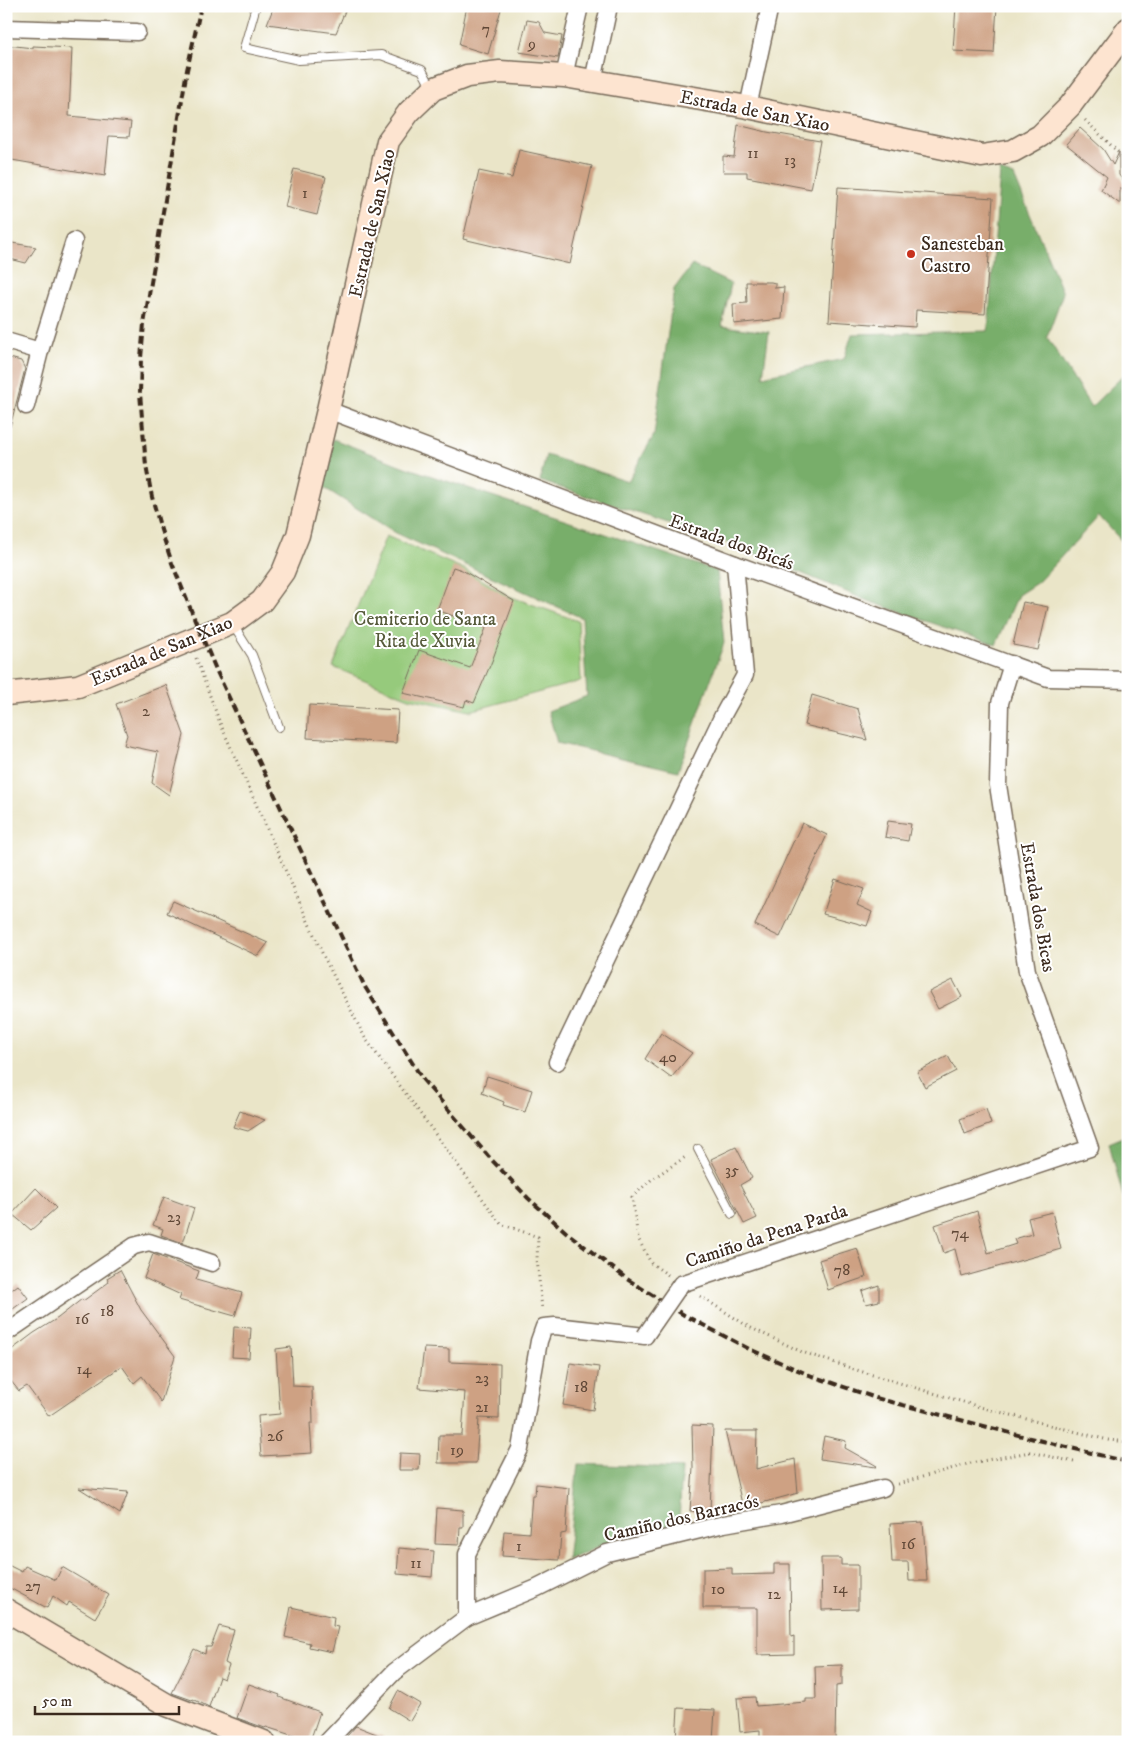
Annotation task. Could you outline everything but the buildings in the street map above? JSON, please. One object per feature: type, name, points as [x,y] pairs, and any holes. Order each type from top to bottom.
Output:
[{"type":"street","points":[[564,76],[580,6]]},
{"type":"street","points":[[593,81],[609,6]]},
{"type":"street","points":[[748,107],[770,6]]},
{"type":"street","points":[[6,28],[137,32]]},
{"type":"street","name":"Estrada de San Xiao","points":[[6,694],[78,686],[232,623],[262,601],[283,572],[298,536],[388,142],[409,112],[433,90],[467,76],[500,72],[564,76],[748,107],[982,156],[1013,151],[1040,136],[1070,106],[1128,29]]},
{"type":"street","points":[[26,406],[40,351],[74,241]]},
{"type":"street","points":[[6,341],[40,351]]},
{"type":"street","name":"Estrada dos Bicás","points":[[328,410],[735,564],[1048,678],[1128,680]]},
{"type":"street","points":[[557,1062],[723,715],[746,676],[735,564]]},
{"type":"street","name":"Estrada dos Bicas","points":[[1012,664],[1000,704],[998,785],[1027,971],[1090,1148]]},
{"type":"street","name":"Camiño da Pena Parda","points":[[544,1327],[555,1326],[645,1336],[681,1284],[1090,1148]]},
{"type":"street","points":[[6,1333],[134,1246],[148,1242],[212,1264]]},
{"type":"street","points":[[328,1742],[394,1672],[467,1617],[467,1554],[520,1449],[539,1341],[544,1327]]},
{"type":"street","name":"Camiño dos Barracós","points":[[467,1617],[537,1588],[607,1553],[724,1524],[781,1514],[883,1488]]},
{"type":"street","points":[[6,1610],[167,1705],[264,1742]]},
{"type":"lane","points":[[256,6],[244,48],[299,60],[381,55],[422,70],[433,90]]},
{"type":"lane","points":[[232,623],[252,655],[279,727]]},
{"type":"lane","points":[[698,1148],[732,1214]]},
{"type":"path","points":[[1070,106],[1124,157],[1128,190]]},
{"type":"path","points":[[189,639],[220,723],[323,954],[365,1038],[501,1224],[538,1237],[537,1259],[544,1327]]},
{"type":"path","points":[[698,1148],[652,1180],[632,1197],[638,1238],[651,1263],[681,1284],[749,1327],[802,1352],[980,1407],[1108,1440],[1128,1442]]},
{"type":"path","points":[[883,1488],[971,1463],[1030,1452],[1074,1462]]},
{"type":"green space","points":[[1000,171],[1014,176],[1063,293],[1047,337],[1091,407],[1128,371],[1128,548],[1099,516],[1038,582],[1018,595],[996,645],[868,601],[732,544],[540,481],[546,455],[628,481],[654,435],[674,289],[692,265],[731,284],[722,326],[769,332],[763,376],[844,359],[852,334],[988,331]]},
{"type":"green space","points":[[333,439],[405,467],[717,571],[724,643],[678,771],[557,743],[548,711],[587,696],[582,618],[396,533],[323,487]]},
{"type":"green space","name":"Cemiterio de Santa Rita de Xuvia","points":[[386,536],[464,569],[509,596],[578,621],[581,681],[470,711],[409,698],[333,667]]},
{"type":"green space","points":[[1128,1135],[1128,1215],[1109,1143]]},
{"type":"green space","points":[[578,1464],[682,1468],[679,1523],[623,1537],[567,1560]]},
{"type":"railway","points":[[201,6],[187,70],[144,324],[140,393],[146,466],[152,497],[172,563],[217,672],[365,987],[423,1080],[489,1157],[528,1198],[566,1232],[627,1279],[684,1315],[749,1349],[812,1376],[876,1398],[1128,1462]]},
{"type":"place","name":"Sanesteban Castro","points":[[911,254]]}]
